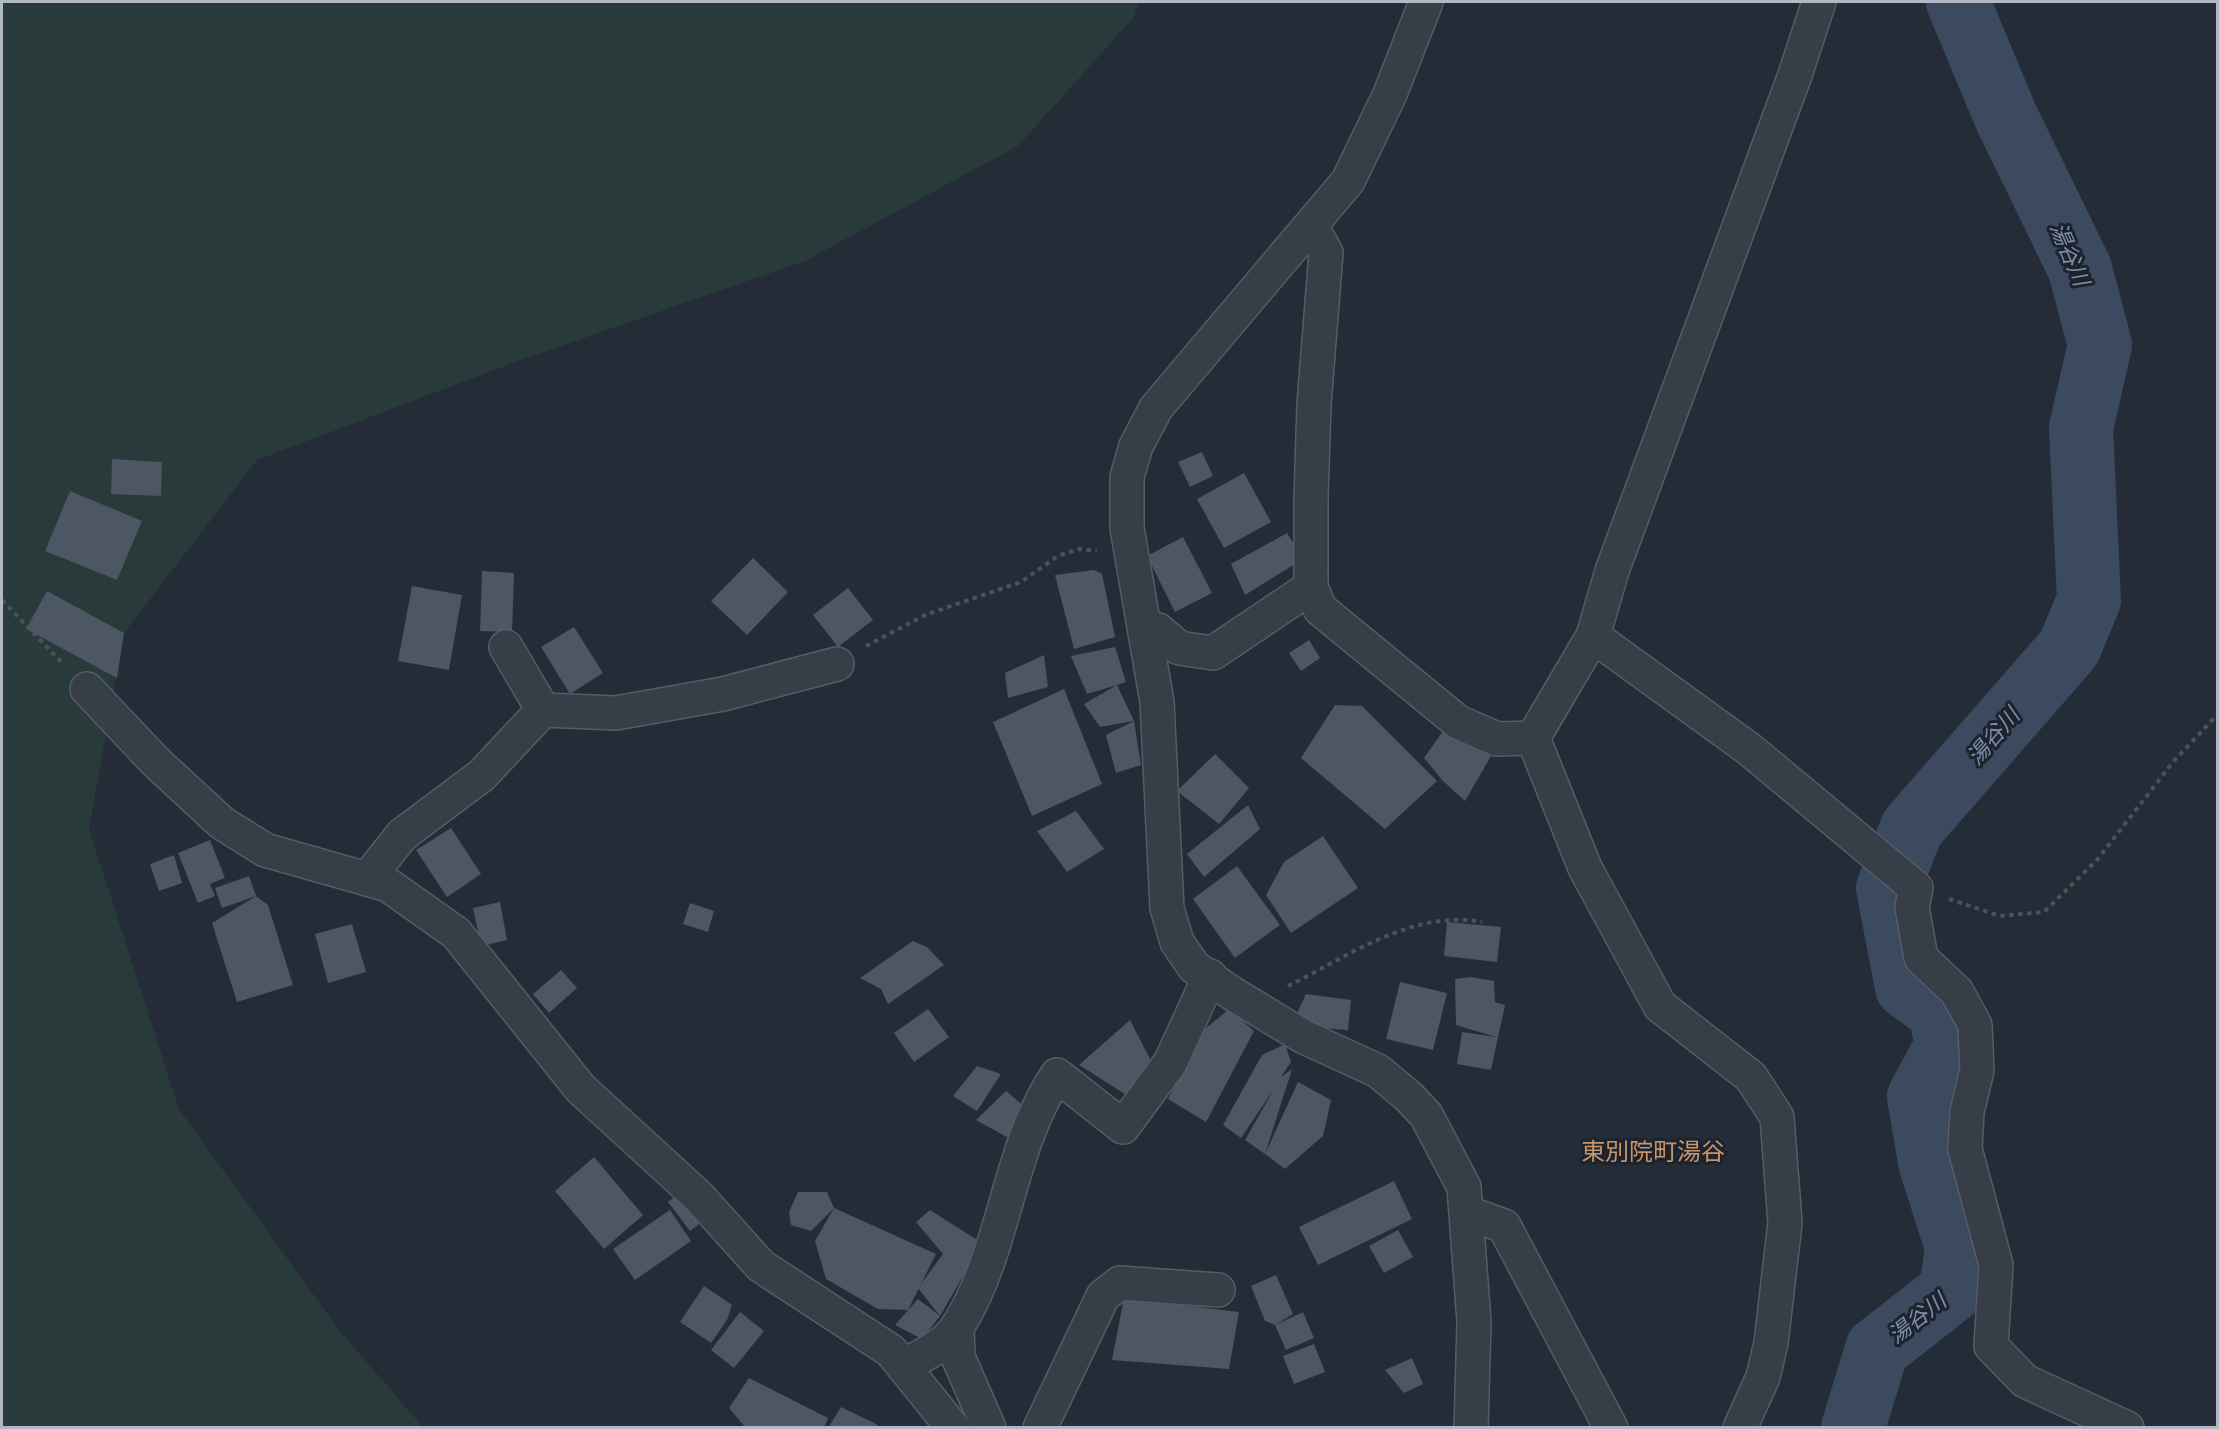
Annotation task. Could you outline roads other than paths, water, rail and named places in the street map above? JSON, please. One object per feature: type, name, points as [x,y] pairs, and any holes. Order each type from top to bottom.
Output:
[{"type":"street","points":[[1426,2],[1390,94],[1348,181],[1312,227],[1156,408],[1136,446],[1127,477],[1127,528],[1157,702],[1167,908],[1177,942],[1194,967],[1304,1037],[1378,1071],[1408,1096],[1426,1115],[1464,1186],[1468,1213],[1474,1322],[1472,1428]]},
{"type":"street","points":[[1533,738],[1593,636],[1612,572],[1795,75],[1819,2]]},
{"type":"street","points":[[1312,227],[1326,253],[1314,404],[1311,497],[1311,587],[1320,609],[1458,722],[1497,739],[1533,738]]},
{"type":"street","points":[[1145,633],[1158,630],[1179,648],[1213,653],[1311,587]]},
{"type":"street","points":[[1593,636],[1749,749],[1916,888],[1912,907],[1921,958],[1957,992],[1975,1025],[1977,1070],[1967,1112],[1965,1149],[1996,1265],[1991,1346],[2025,1380],[2127,1428]]},
{"type":"street","points":[[506,647],[543,710]]},
{"type":"street","points":[[367,879],[402,835],[482,775],[543,710],[616,713],[723,694],[837,664]]},
{"type":"street","points":[[87,690],[156,762],[222,823],[265,850],[388,885],[456,933],[581,1089],[699,1197],[761,1266],[891,1351],[953,1428]]},
{"type":"street","points":[[1533,738],[1585,868],[1660,1006],[1751,1077],[1777,1117],[1785,1223],[1772,1343],[1763,1377],[1740,1428]]},
{"type":"street","points":[[903,1366],[934,1349],[957,1327],[984,1271],[1021,1151],[1046,1091],[1057,1075],[1123,1127],[1170,1063],[1222,985]]},
{"type":"street","points":[[1468,1213],[1504,1226],[1611,1428]]},
{"type":"street","points":[[1040,1428],[1103,1296],[1120,1283],[1218,1290]]},
{"type":"street","points":[[957,1327],[958,1357],[988,1428]]},
{"type":"waterway","name":"湯谷川","points":[[1853,1428],[1877,1349],[1951,1291],[1957,1247],[1930,1162],[1919,1097],[1947,1045],[1940,1011],[1907,987],[1888,888],[1912,828],[2069,648],[2089,600],[2081,428],[2100,345],[2080,269],[2006,117],[1958,2]]},
{"type":"district","name":"東別院町湯谷","points":[[1653,1152]]}]
